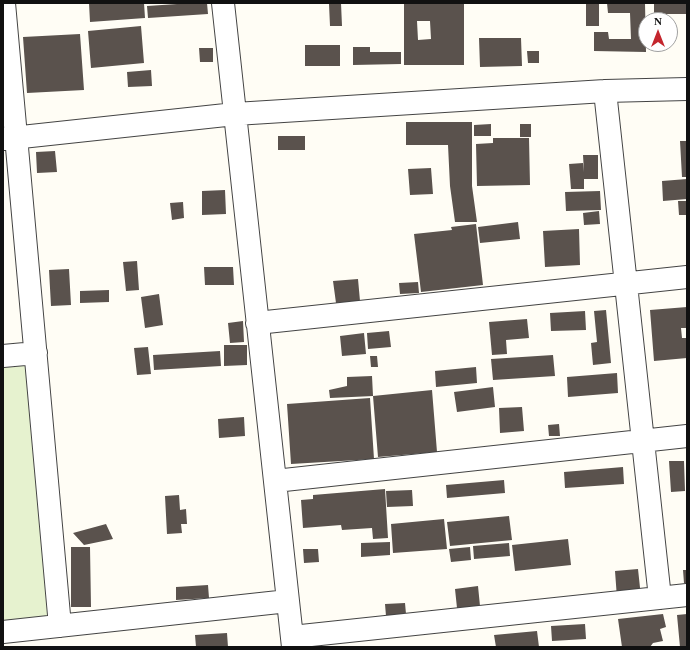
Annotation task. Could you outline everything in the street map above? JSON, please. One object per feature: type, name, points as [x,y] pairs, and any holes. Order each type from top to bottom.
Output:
[{"type":"street","points":[[4,3],[10,138],[36,353],[60,626]]},
{"type":"street","points":[[223,3],[292,642],[687,595]]},
{"type":"street","points":[[10,138],[235,114],[605,91],[687,89]]},
{"type":"street","points":[[605,91],[660,598]]},
{"type":"street","points":[[257,323],[687,277]]},
{"type":"street","points":[[3,356],[36,353]]},
{"type":"street","points":[[275,481],[687,436]]},
{"type":"street","points":[[3,632],[288,601]]},
{"type":"green space","points":[[25,364],[54,621],[3,627],[3,366]]},
{"type":"building","points":[[89,3],[144,3],[145,18],[90,22]]},
{"type":"building","points":[[207,3],[208,14],[148,18],[147,6]]},
{"type":"building","points":[[341,3],[342,26],[330,26],[329,4]]},
{"type":"building","points":[[404,3],[464,3],[464,65],[404,65]],"holes":[[[417,21],[430,21],[431,39],[418,40]]]},
{"type":"building","points":[[586,3],[599,3],[599,26],[586,26]]},
{"type":"building","points":[[607,3],[645,3],[645,12],[638,12],[638,52],[594,51],[594,32],[608,32],[609,39],[631,39],[630,13],[608,13]]},
{"type":"building","points":[[654,3],[687,3],[687,14],[678,14],[678,12],[654,12]]},
{"type":"building","points":[[141,26],[144,63],[91,68],[88,31]]},
{"type":"building","points":[[80,34],[84,90],[27,93],[23,37]]},
{"type":"building","points":[[479,38],[521,38],[522,66],[480,67]]},
{"type":"building","points":[[305,45],[340,45],[340,66],[305,66]]},
{"type":"building","points":[[353,47],[370,47],[370,52],[401,52],[401,64],[353,65]]},
{"type":"building","points":[[199,48],[213,48],[213,62],[200,62]]},
{"type":"building","points":[[527,51],[539,51],[539,63],[528,63]]},
{"type":"building","points":[[151,70],[152,86],[128,87],[127,72]]},
{"type":"building","points":[[406,122],[472,122],[472,186],[477,222],[455,222],[450,186],[448,145],[406,145]]},
{"type":"building","points":[[491,124],[491,136],[474,136],[474,125]]},
{"type":"building","points":[[520,124],[531,124],[531,137],[520,137]]},
{"type":"building","points":[[278,136],[305,136],[305,150],[278,150]]},
{"type":"building","points":[[493,138],[529,138],[530,185],[477,186],[476,144],[493,143]]},
{"type":"building","points":[[680,141],[687,141],[687,177],[682,177]]},
{"type":"building","points":[[55,151],[57,172],[37,173],[36,152]]},
{"type":"building","points":[[583,155],[598,155],[598,179],[584,179],[584,189],[571,189],[569,164],[583,163],[584,172]]},
{"type":"building","points":[[431,168],[433,194],[410,195],[408,169]]},
{"type":"building","points":[[687,179],[687,199],[663,201],[662,181]]},
{"type":"building","points":[[225,190],[226,214],[202,215],[202,191]]},
{"type":"building","points":[[600,191],[601,210],[566,211],[565,192]]},
{"type":"building","points":[[678,201],[687,201],[687,215],[679,215]]},
{"type":"building","points":[[183,202],[184,218],[172,220],[170,203]]},
{"type":"building","points":[[599,211],[600,224],[584,225],[583,213]]},
{"type":"building","points":[[518,222],[520,239],[480,243],[478,227]]},
{"type":"building","points":[[476,224],[483,285],[421,292],[414,234],[452,230],[451,227]]},
{"type":"building","points":[[579,229],[580,265],[545,267],[543,231]]},
{"type":"building","points":[[137,261],[139,290],[126,291],[123,262]]},
{"type":"building","points":[[204,267],[233,267],[234,285],[205,285]]},
{"type":"building","points":[[69,269],[71,305],[51,306],[49,270]]},
{"type":"building","points":[[358,279],[360,301],[336,303],[333,281]]},
{"type":"building","points":[[418,282],[419,293],[400,294],[399,283]]},
{"type":"building","points":[[109,290],[109,302],[80,303],[80,291]]},
{"type":"building","points":[[159,294],[163,325],[145,328],[141,297]]},
{"type":"building","points":[[687,307],[687,328],[681,328],[682,338],[687,338],[687,358],[654,361],[650,310]]},
{"type":"building","points":[[606,310],[611,363],[593,365],[591,343],[597,342],[594,311]]},
{"type":"building","points":[[585,311],[586,330],[551,331],[550,313]]},
{"type":"building","points":[[527,319],[529,338],[506,340],[507,354],[492,355],[489,322]]},
{"type":"building","points":[[243,321],[244,342],[230,343],[228,323]]},
{"type":"building","points":[[389,331],[391,347],[368,349],[367,333]]},
{"type":"building","points":[[364,333],[366,354],[342,356],[340,336]]},
{"type":"building","points":[[224,345],[247,345],[247,365],[224,366]]},
{"type":"building","points":[[148,347],[151,374],[137,375],[134,348]]},
{"type":"building","points":[[220,351],[221,366],[154,370],[153,355]]},
{"type":"building","points":[[553,355],[555,376],[493,380],[491,359]]},
{"type":"building","points":[[370,356],[377,356],[378,367],[371,367]]},
{"type":"building","points":[[476,367],[477,383],[436,387],[435,371]]},
{"type":"building","points":[[617,373],[618,393],[568,397],[567,377]]},
{"type":"building","points":[[372,376],[373,396],[330,398],[329,390],[347,386],[347,377]]},
{"type":"building","points":[[493,387],[495,407],[457,412],[454,392]]},
{"type":"building","points":[[432,390],[437,452],[378,457],[373,396]]},
{"type":"building","points":[[370,398],[374,459],[291,464],[287,404]]},
{"type":"building","points":[[522,407],[524,431],[500,433],[499,408]]},
{"type":"building","points":[[244,417],[245,436],[219,438],[218,419]]},
{"type":"building","points":[[559,424],[560,436],[549,436],[548,425]]},
{"type":"building","points":[[669,461],[684,461],[685,491],[671,492]]},
{"type":"building","points":[[623,467],[624,484],[565,488],[564,472]]},
{"type":"building","points":[[504,480],[505,493],[447,498],[446,485]]},
{"type":"building","points":[[385,489],[388,538],[373,539],[372,528],[342,530],[341,525],[303,528],[301,500],[313,499],[313,495]]},
{"type":"building","points":[[412,490],[413,506],[387,507],[386,491]]},
{"type":"building","points":[[179,495],[180,510],[186,509],[187,524],[181,524],[182,533],[167,534],[165,496]]},
{"type":"building","points":[[509,516],[512,540],[450,546],[447,522]]},
{"type":"building","points":[[444,519],[447,549],[393,553],[391,524]]},
{"type":"building","points":[[106,524],[113,539],[84,545],[73,533]]},
{"type":"building","points":[[568,539],[571,565],[515,571],[512,545]]},
{"type":"building","points":[[390,542],[390,555],[361,557],[361,543]]},
{"type":"building","points":[[509,543],[510,556],[474,559],[473,546]]},
{"type":"building","points":[[71,547],[90,547],[91,607],[71,607]]},
{"type":"building","points":[[470,547],[471,560],[451,562],[449,549]]},
{"type":"building","points":[[303,549],[318,549],[319,562],[304,563]]},
{"type":"building","points":[[638,569],[641,597],[617,598],[615,571]]},
{"type":"building","points":[[683,570],[687,570],[687,583],[684,583]]},
{"type":"building","points":[[208,585],[209,598],[176,600],[176,587]]},
{"type":"building","points":[[478,586],[480,606],[457,608],[455,589]]},
{"type":"building","points":[[405,603],[406,614],[386,616],[385,604]]},
{"type":"building","points":[[663,614],[666,627],[660,629],[663,641],[653,643],[650,647],[622,647],[618,619]]},
{"type":"building","points":[[687,614],[687,647],[680,647],[677,615]]},
{"type":"building","points":[[585,624],[586,639],[552,641],[551,626]]},
{"type":"building","points":[[537,631],[539,647],[496,647],[494,635]]},
{"type":"building","points":[[227,633],[228,647],[196,647],[195,635]]}]
